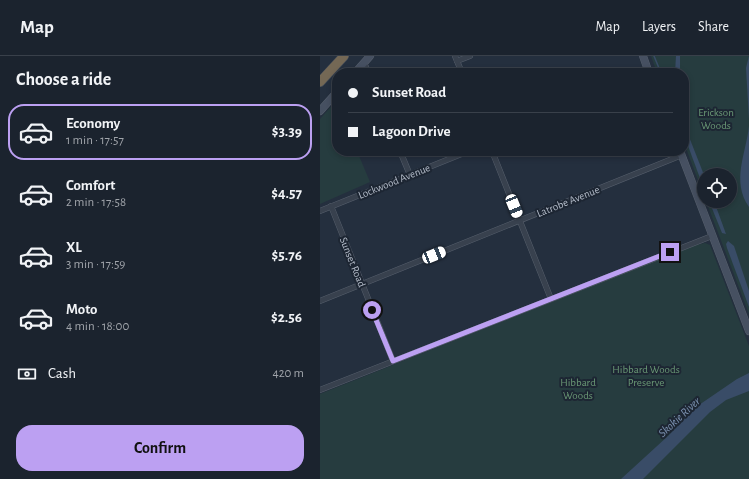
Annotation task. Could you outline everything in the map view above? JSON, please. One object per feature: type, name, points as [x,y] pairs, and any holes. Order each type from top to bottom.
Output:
[{"type":"highway","points":[[333,68],[344,56]]},
{"type":"highway","points":[[320,82],[332,69]]},
{"type":"main road","points":[[359,68],[370,56]]},
{"type":"main road","points":[[643,56],[647,68]]},
{"type":"main road","points":[[320,111],[332,98]]},
{"type":"main road","points":[[682,156],[749,331]]},
{"type":"street","points":[[460,68],[456,58],[470,56]]},
{"type":"street","points":[[364,62],[366,68]]},
{"type":"street","points":[[402,156],[410,175]]},
{"type":"street","name":"Lockwood Avenue","points":[[320,211],[457,156]]},
{"type":"street","points":[[494,156],[551,299]]},
{"type":"street","name":"Latrobe Avenue","points":[[320,301],[674,156]]},
{"type":"street","name":"Sunset Road","points":[[331,206],[393,361]]},
{"type":"street","points":[[320,390],[712,236]]},
{"type":"green space","name":"Erickson Woods","points":[[651,56],[749,56],[749,314],[709,208],[737,208],[737,168],[697,168],[697,177],[689,156],[689,68],[655,68]]},
{"type":"green space","points":[[332,106],[332,156],[359,156],[370,182],[320,204],[320,119]]},
{"type":"green space","name":"Hibbard Woods","points":[[705,243],[710,245],[749,346],[749,479],[320,479],[320,394],[692,246]]},
{"type":"water","points":[[676,56],[680,56],[680,68],[675,68]]},
{"type":"water","points":[[749,56],[749,119],[746,68]]},
{"type":"water","points":[[749,126],[749,207],[741,187],[740,177]]},
{"type":"water","points":[[689,137],[701,168],[697,168],[697,170],[689,148]]},
{"type":"water","points":[[712,208],[717,208],[726,234],[722,233]]},
{"type":"water","points":[[728,241],[734,246],[749,291],[749,307],[727,248],[726,244]]},
{"type":"water","points":[[749,373],[749,391],[726,400],[710,412],[643,479],[621,479],[668,436],[696,407],[737,379]]},
{"type":"waterway","points":[[654,56],[659,68]]},
{"type":"route","points":[[372,310],[393,361],[670,252]]},
{"type":"park label","name":"Hibbard Woods Preserve","points":[[646,375]]},
{"type":"water label","name":"Skokie River","points":[[679,417]]}]
